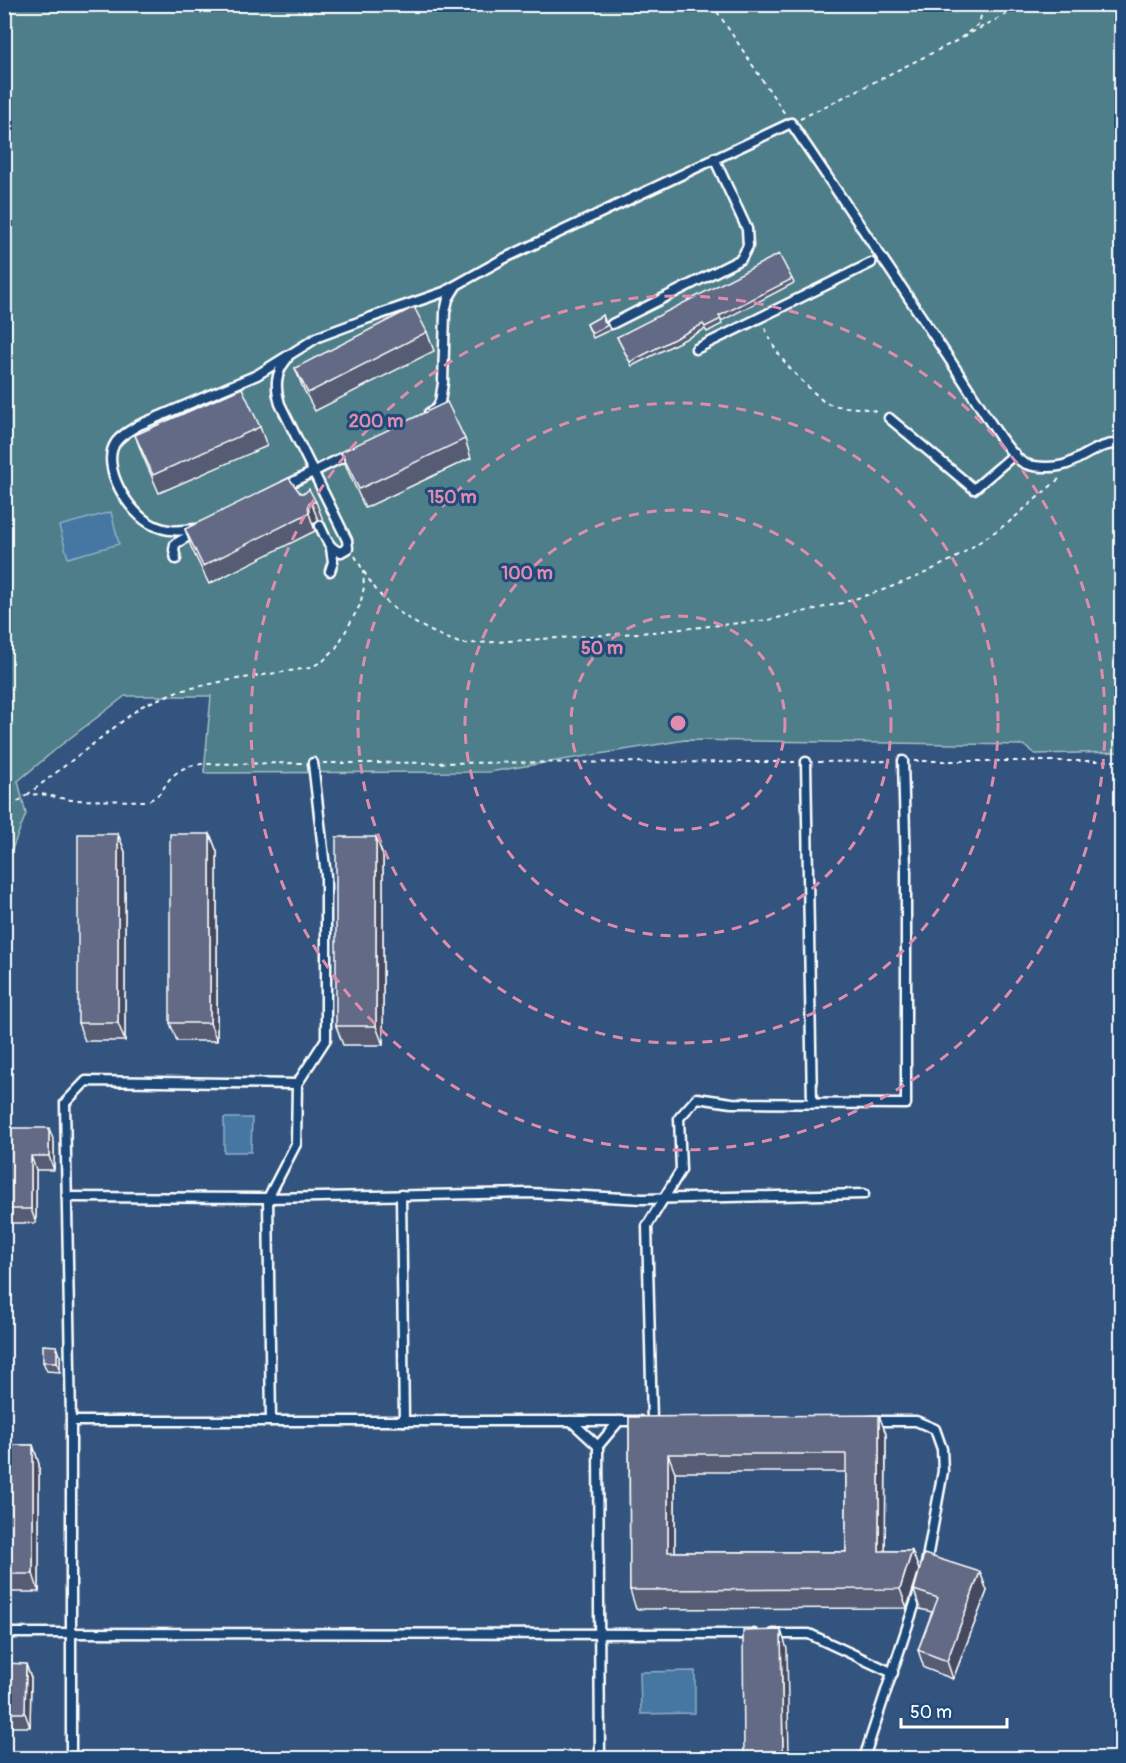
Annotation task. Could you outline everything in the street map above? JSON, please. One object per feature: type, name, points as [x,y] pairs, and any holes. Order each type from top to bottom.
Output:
[{"type":"lane","points":[[176,559],[175,544],[203,528],[168,530],[144,521],[134,512],[112,468],[111,457],[116,443],[124,434],[139,425],[247,380],[318,338],[456,286],[503,259],[791,123],[1004,443],[1024,464],[1047,468],[1066,464],[1091,450],[1122,444]]},
{"type":"lane","points":[[612,324],[741,259],[748,246],[747,229],[714,158]]},
{"type":"lane","points":[[696,349],[871,263]]},
{"type":"lane","points":[[416,419],[436,409],[440,402],[443,383],[445,312],[448,299],[456,286]]},
{"type":"lane","points":[[293,352],[279,372],[276,383],[280,404],[355,556]]},
{"type":"lane","points":[[889,418],[974,489],[1014,454]]},
{"type":"lane","points":[[275,491],[355,451]]},
{"type":"lane","points":[[285,486],[302,491]]},
{"type":"lane","points":[[320,526],[331,547],[333,562],[330,571]]},
{"type":"lane","points":[[331,547],[336,551],[345,551],[348,548],[348,540]]},
{"type":"lane","points":[[652,1421],[647,1226],[681,1170],[679,1118],[697,1098],[732,1103],[906,1104],[906,869],[903,761]]},
{"type":"lane","points":[[806,762],[812,1103]]},
{"type":"lane","points":[[271,1421],[268,1198],[296,1144],[297,1084],[326,1039],[326,876],[313,764]]},
{"type":"lane","points":[[71,1758],[72,1420],[65,1104],[86,1081],[297,1084]]},
{"type":"lane","points":[[67,1197],[268,1198],[529,1193],[663,1198],[864,1194]]},
{"type":"lane","points":[[401,1195],[404,1421]]},
{"type":"lane","points":[[72,1420],[663,1421]]},
{"type":"lane","points":[[571,1421],[598,1446]]},
{"type":"lane","points":[[600,1758],[598,1446],[619,1421]]},
{"type":"lane","points":[[859,1421],[916,1421],[935,1429],[942,1449],[943,1471],[923,1576],[864,1758]]},
{"type":"lane","points":[[4,1633],[809,1635],[893,1673]]},
{"type":"path","points":[[712,4],[791,123],[1026,4]]},
{"type":"path","points":[[958,40],[979,24],[984,4]]},
{"type":"path","points":[[760,318],[783,362],[824,402],[831,405],[869,408],[889,418]]},
{"type":"path","points":[[355,556],[387,602],[434,633],[462,644],[653,632],[768,620],[842,603],[883,590],[919,576],[957,557],[1008,523],[1037,499]]},
{"type":"path","points":[[4,814],[142,706],[175,692],[224,681],[309,668],[323,661],[336,648],[360,605],[364,587],[363,570]]},
{"type":"path","points":[[27,795],[41,794],[71,800],[148,801],[159,796],[173,775],[186,766],[202,764],[1122,760]]},
{"type":"green space","points":[[5,5],[1121,5],[1121,752],[1035,754],[1023,745],[685,740],[489,772],[204,773],[211,696],[125,696],[18,781],[26,814],[5,867]]},
{"type":"water","points":[[111,512],[119,544],[68,558],[59,526]]},
{"type":"water","points":[[224,1118],[252,1118],[251,1152],[224,1152]]},
{"type":"water","points":[[695,1671],[695,1713],[641,1714],[640,1672]]},
{"type":"building","points":[[779,254],[792,279],[719,316],[721,319],[705,327],[703,324],[630,362],[617,337]]},
{"type":"building","points":[[414,307],[427,332],[308,393],[295,368]]},
{"type":"building","points":[[603,315],[604,322],[608,325],[592,334],[587,324]]},
{"type":"building","points":[[242,388],[260,427],[153,475],[135,435]]},
{"type":"building","points":[[447,402],[465,439],[359,489],[341,452]]},
{"type":"building","points":[[289,478],[300,493],[305,493],[309,489],[316,502],[308,505],[309,513],[203,566],[185,529]]},
{"type":"building","points":[[78,834],[118,834],[118,1023],[78,1023]]},
{"type":"building","points":[[170,834],[210,834],[210,1023],[170,1023]]},
{"type":"building","points":[[336,837],[376,837],[376,1026],[336,1026]]},
{"type":"building","points":[[4,1128],[49,1128],[49,1156],[31,1156],[31,1209],[4,1209]]},
{"type":"building","points":[[43,1345],[57,1346],[57,1362],[43,1362]]},
{"type":"building","points":[[879,1415],[879,1551],[912,1551],[900,1589],[630,1590],[629,1417]],"holes":[[[668,1454],[846,1454],[846,1552],[668,1552]]]},
{"type":"building","points":[[4,1445],[33,1445],[33,1574],[4,1574]]},
{"type":"building","points":[[924,1554],[980,1572],[947,1661],[918,1650],[938,1598],[914,1590]]},
{"type":"building","points":[[781,1630],[783,1758],[744,1758],[743,1631]]},
{"type":"building","points":[[4,1663],[26,1664],[25,1713],[4,1713]]}]
